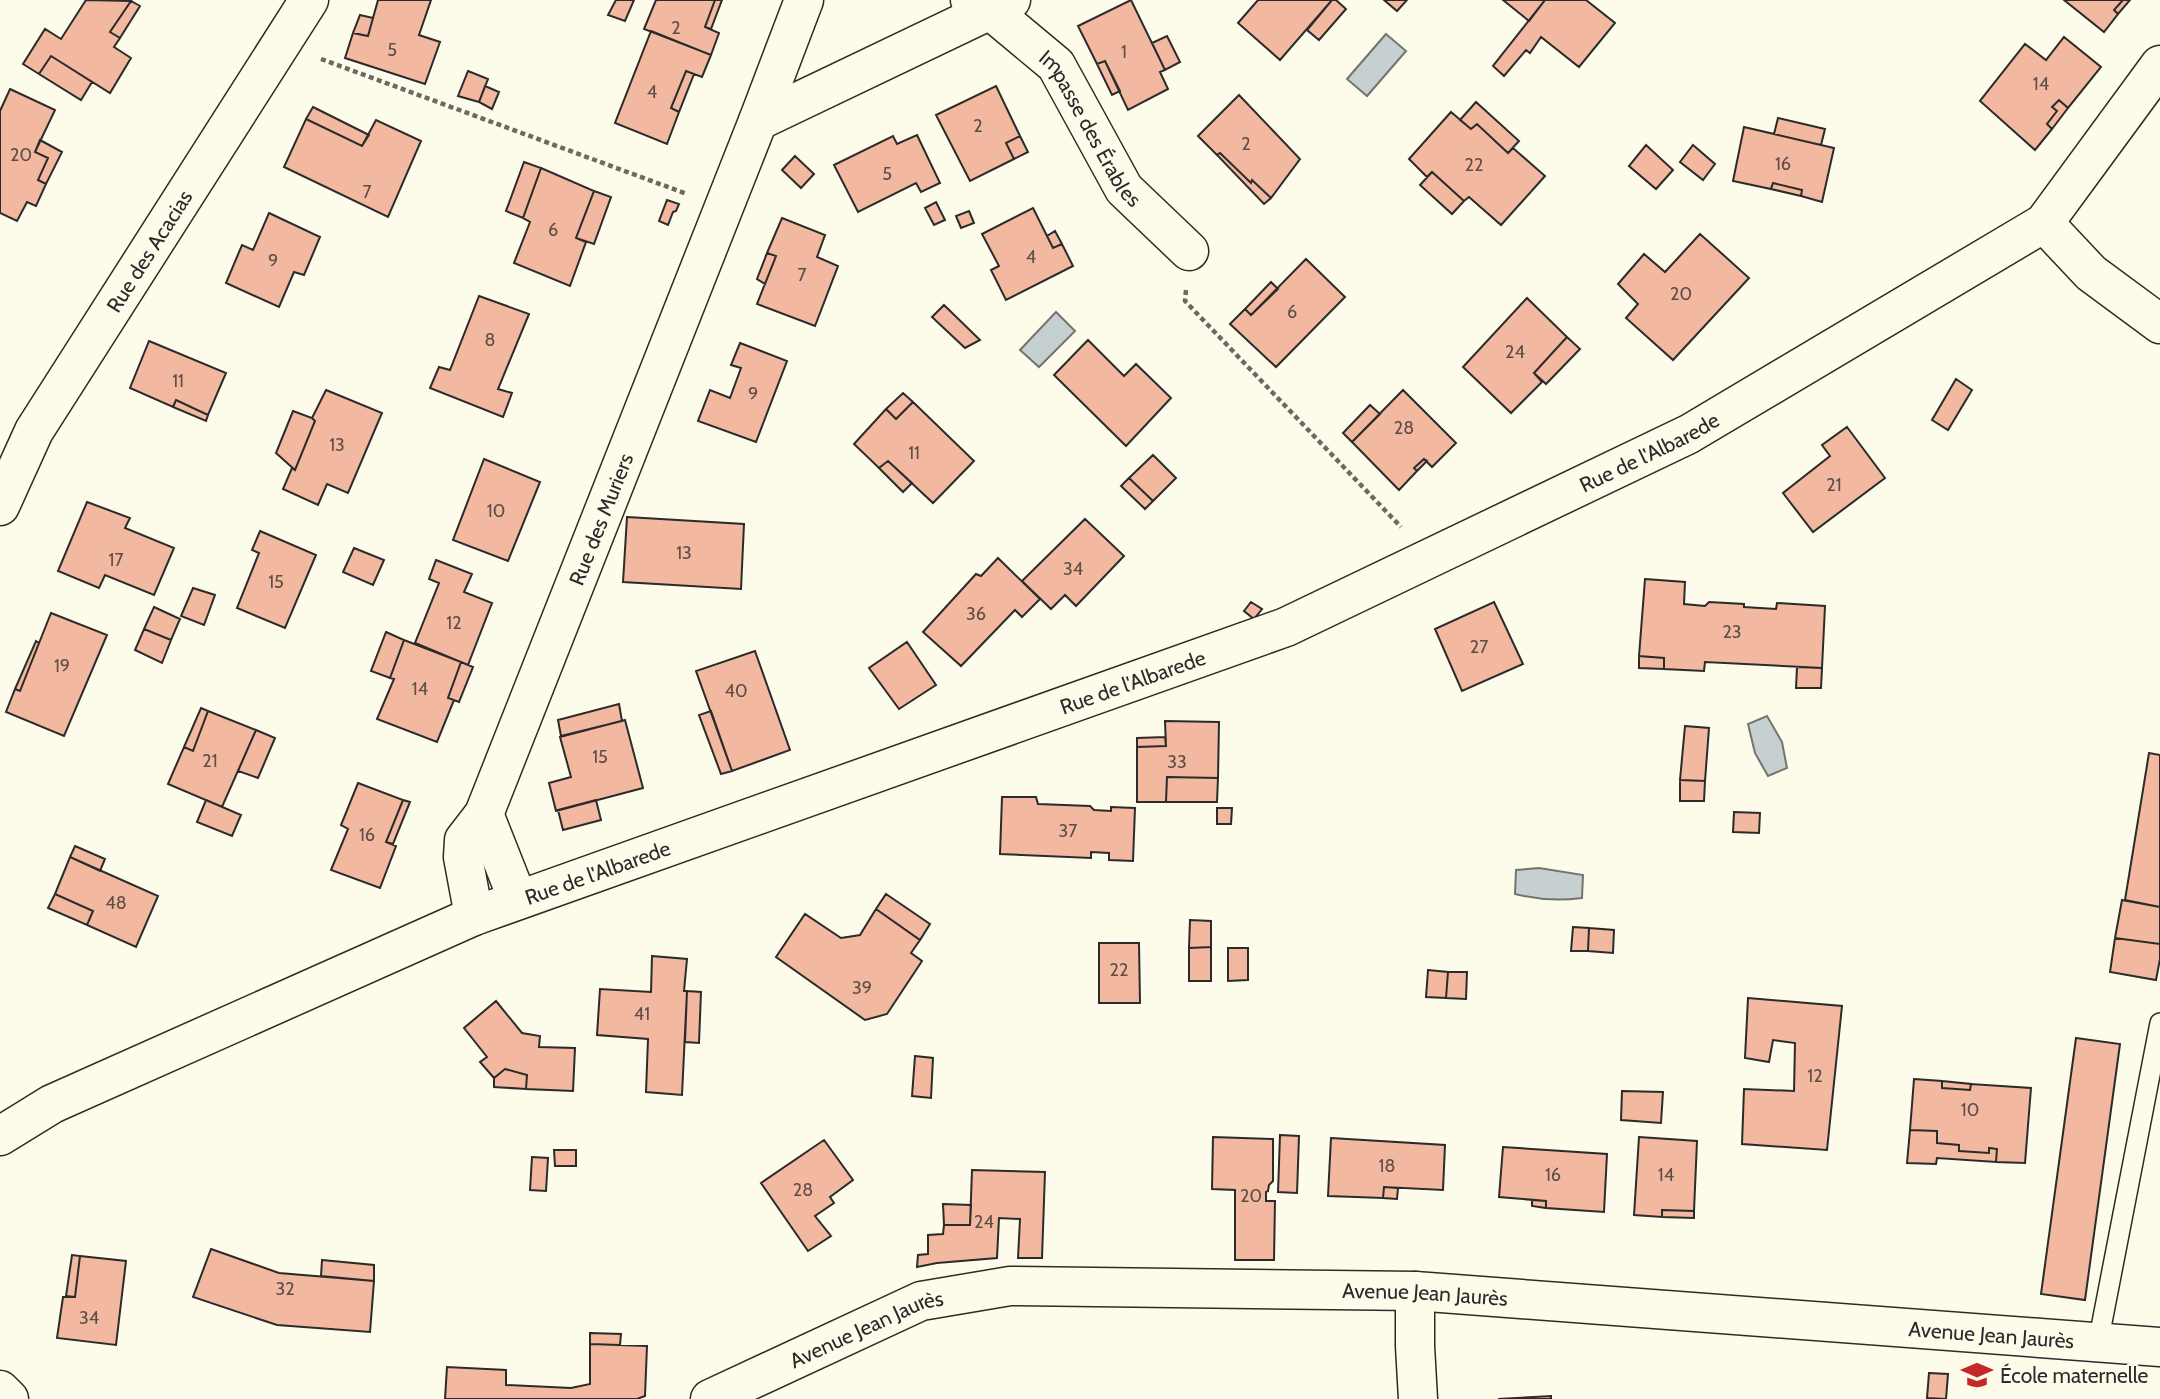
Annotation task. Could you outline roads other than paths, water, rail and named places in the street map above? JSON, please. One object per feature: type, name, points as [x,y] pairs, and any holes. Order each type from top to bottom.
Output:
[{"type":"street","name":"Rue des Acacias","points":[[0,506],[34,431],[309,0]]},
{"type":"street","name":"Rue des Muriers","points":[[474,916],[463,857],[464,840],[484,814],[804,0]]},
{"type":"street","points":[[758,121],[990,3]]},
{"type":"street","name":"Impasse des Érables","points":[[990,3],[1056,65],[1124,189],[1189,251]]},
{"type":"street","name":"Rue de l'Albarede","points":[[1,1137],[52,1104],[474,916],[1286,627],[1689,434],[2044,222],[2160,65]]},
{"type":"street","points":[[2044,222],[2091,273],[2160,324]]},
{"type":"street","points":[[484,814],[518,900]]},
{"type":"street","name":"Avenue Jean Jaurès","points":[[710,1399],[921,1301],[1010,1286],[1415,1291],[2160,1347]]},
{"type":"street","points":[[1415,1291],[1418,1399]]},
{"type":"street","points":[[0,1390],[9,1399]]},
{"type":"lane","points":[[2098,1343],[2160,1023]]},
{"type":"place","name":"École maternelle","points":[[1977,1375]]}]
